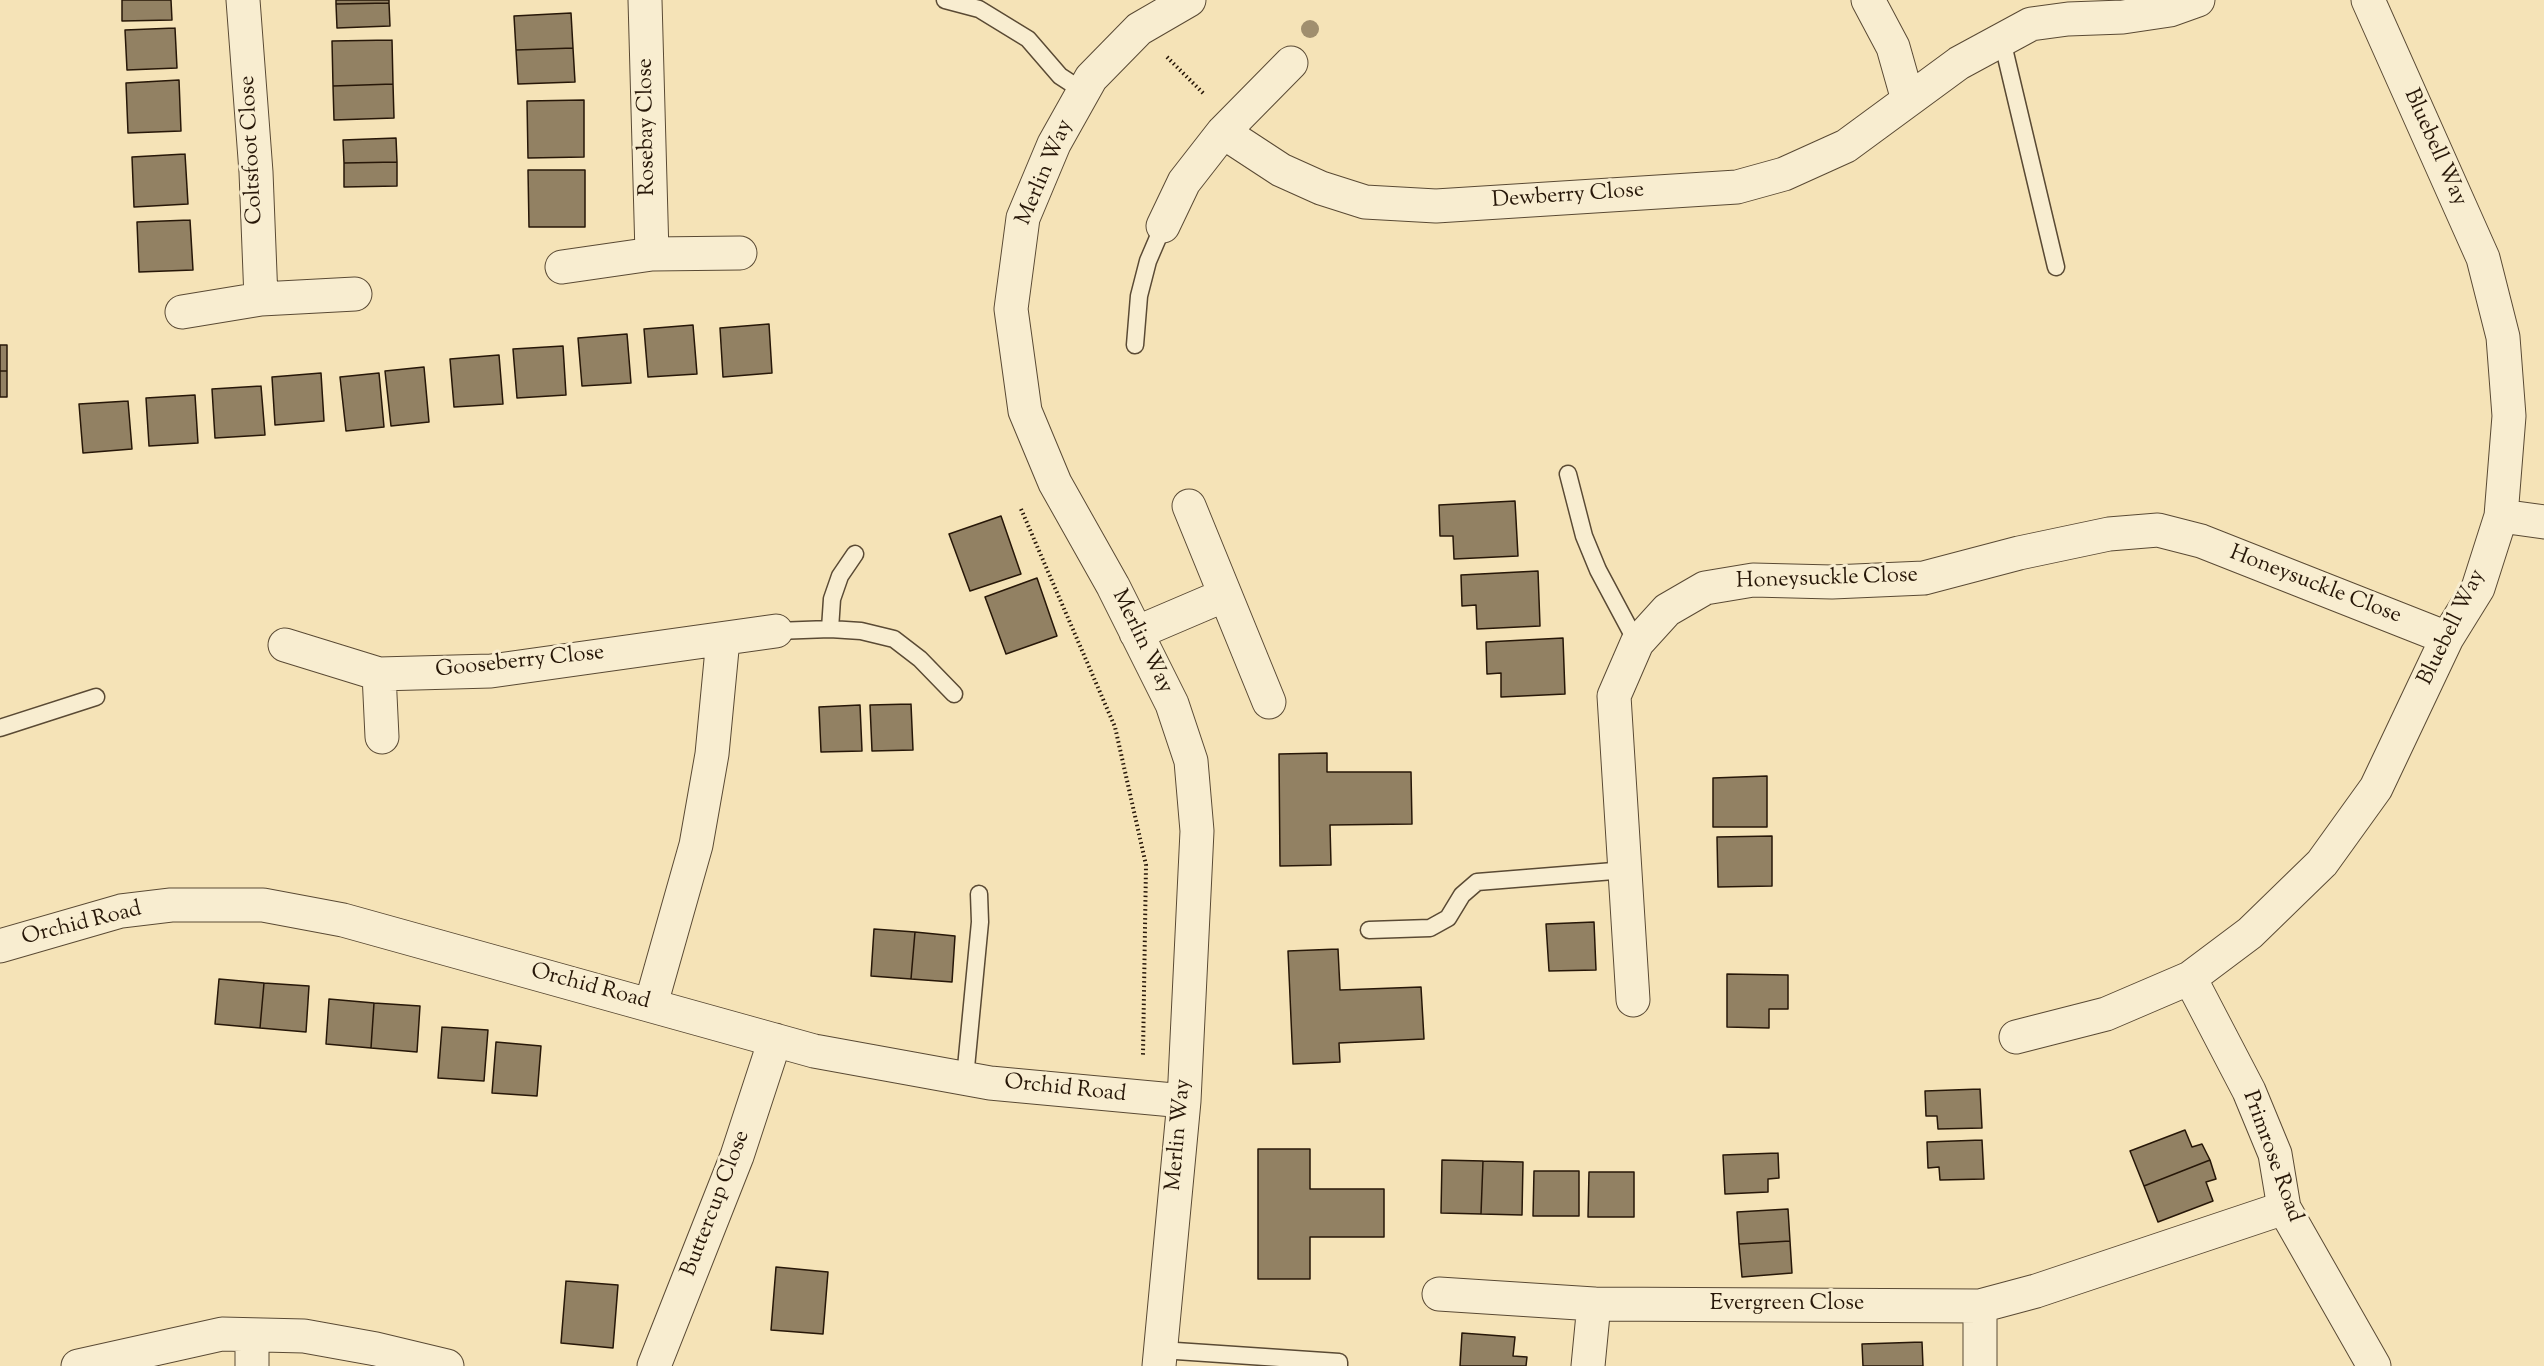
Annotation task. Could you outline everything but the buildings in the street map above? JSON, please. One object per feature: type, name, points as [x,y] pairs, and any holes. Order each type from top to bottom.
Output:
[{"type":"street","name":"Coltsfoot Close","points":[[243,0],[256,172],[261,299]]},
{"type":"street","name":"Rosebay Close","points":[[645,0],[652,254]]},
{"type":"street","name":"Merlin Way","points":[[1160,1358],[1184,1101],[1197,831],[1191,761],[1172,704],[1113,586],[1055,483],[1025,411],[1011,309],[1023,218],[1054,144],[1090,78],[1139,28],[1190,0]]},
{"type":"street","points":[[1868,0],[1893,47],[1908,100]]},
{"type":"street","name":"Dewberry Close","points":[[1227,127],[1281,170],[1321,188],[1365,202],[1436,206],[1737,187],[1784,174],[1846,146],[1959,63],[2031,24],[2170,10],[2198,0]]},
{"type":"street","name":"Bluebell Way","points":[[2016,1037],[2106,1014],[2190,978],[2250,933],[2322,863],[2376,788],[2447,638],[2478,588],[2500,516],[2509,416],[2503,337],[2483,258],[2368,0]]},
{"type":"street","points":[[1163,226],[1184,182],[1227,127],[1291,63]]},
{"type":"street","points":[[562,267],[652,254],[740,253]]},
{"type":"street","points":[[182,312],[261,299],[355,294]]},
{"type":"street","points":[[1189,506],[1269,702]]},
{"type":"street","points":[[2500,516],[2544,522]]},
{"type":"street","name":"Honeysuckle Close","points":[[1633,1000],[1614,696],[1637,642],[1667,610],[1705,588],[1753,580],[1832,582],[1924,578],[2019,553],[2097,536],[2158,530],[2201,541],[2447,638]]},
{"type":"street","points":[[1136,633],[1225,595]]},
{"type":"street","name":"Gooseberry Close","points":[[285,645],[379,674],[491,671],[776,631]]},
{"type":"street","points":[[651,1004],[696,845],[712,754],[723,639]]},
{"type":"street","points":[[379,674],[382,737]]},
{"type":"street","name":"Orchid Road","points":[[0,946],[121,911],[171,905],[263,904],[343,920],[814,1051],[965,1078],[1184,1101]]},
{"type":"street","name":"Primrose Road","points":[[2190,978],[2248,1091],[2275,1154],[2284,1208],[2374,1366]]},
{"type":"street","name":"Buttercup Close","points":[[654,1366],[737,1156],[775,1040]]},
{"type":"street","name":"Evergreen Close","points":[[1439,1294],[1594,1304],[1980,1306],[2036,1291],[2284,1208]]},
{"type":"street","points":[[1588,1366],[1594,1304]]},
{"type":"street","points":[[1980,1306],[1980,1366]]},
{"type":"street","points":[[78,1366],[222,1334],[252,1350],[304,1336],[375,1349],[447,1366]]},
{"type":"lane","points":[[945,0],[979,9],[1028,39],[1060,76],[1083,92]]},
{"type":"lane","points":[[2002,40],[2056,267]]},
{"type":"lane","points":[[1135,345],[1138,296],[1148,261],[1163,226]]},
{"type":"lane","points":[[1568,474],[1584,536],[1594,561],[1637,642]]},
{"type":"lane","points":[[830,629],[832,599],[840,576],[855,554]]},
{"type":"lane","points":[[776,631],[830,629],[861,631],[894,639],[920,659],[954,694]]},
{"type":"lane","points":[[0,728],[96,697]]},
{"type":"lane","points":[[1369,930],[1430,928],[1448,918],[1462,895],[1478,882],[1626,870]]},
{"type":"lane","points":[[965,1078],[980,922],[979,894]]},
{"type":"lane","points":[[1160,1358],[1339,1362],[1339,1366]]},
{"type":"path","points":[[1139,28],[1227,127]]},
{"type":"path","points":[[1017,501],[1115,727],[1146,865],[1143,1097]]}]
